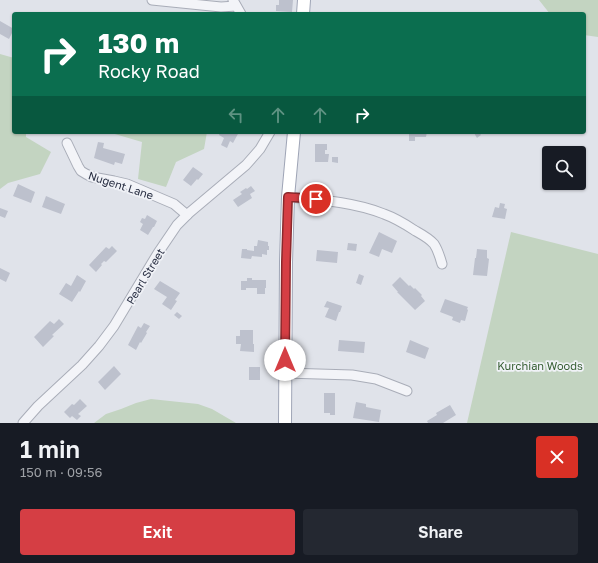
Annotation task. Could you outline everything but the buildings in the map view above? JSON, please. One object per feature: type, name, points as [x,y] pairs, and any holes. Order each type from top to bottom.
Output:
[{"type":"main road","points":[[303,12],[304,0]]},
{"type":"main road","points":[[285,423],[285,299],[288,197],[294,134]]},
{"type":"street","points":[[152,0],[221,7],[236,7]]},
{"type":"street","name":"Pearl Street","points":[[23,423],[38,406],[82,365],[99,346],[114,326],[172,231],[186,215],[246,165],[260,149],[269,134]]},
{"type":"street","name":"Nugent Lane","points":[[68,143],[81,171],[92,177],[119,182],[134,187],[174,204],[186,215]]},
{"type":"street","points":[[288,197],[346,203],[386,214],[431,241],[438,250],[442,264]]},
{"type":"street","points":[[285,374],[352,375],[376,379],[407,391]]},
{"type":"green space","points":[[539,0],[598,0],[598,37],[586,35],[586,12],[548,12]]},
{"type":"green space","points":[[0,54],[12,57],[12,134],[26,134],[26,137],[51,152],[40,174],[8,183],[0,189]]},
{"type":"green space","points":[[115,134],[207,134],[204,149],[176,162],[166,187],[138,179],[142,142]]},
{"type":"green space","name":"Kurchian Woods","points":[[511,232],[598,254],[598,423],[467,423]]},
{"type":"green space","points":[[151,399],[198,404],[212,409],[236,423],[94,423],[106,414]]},
{"type":"route","points":[[285,360],[288,197],[316,199]]}]
